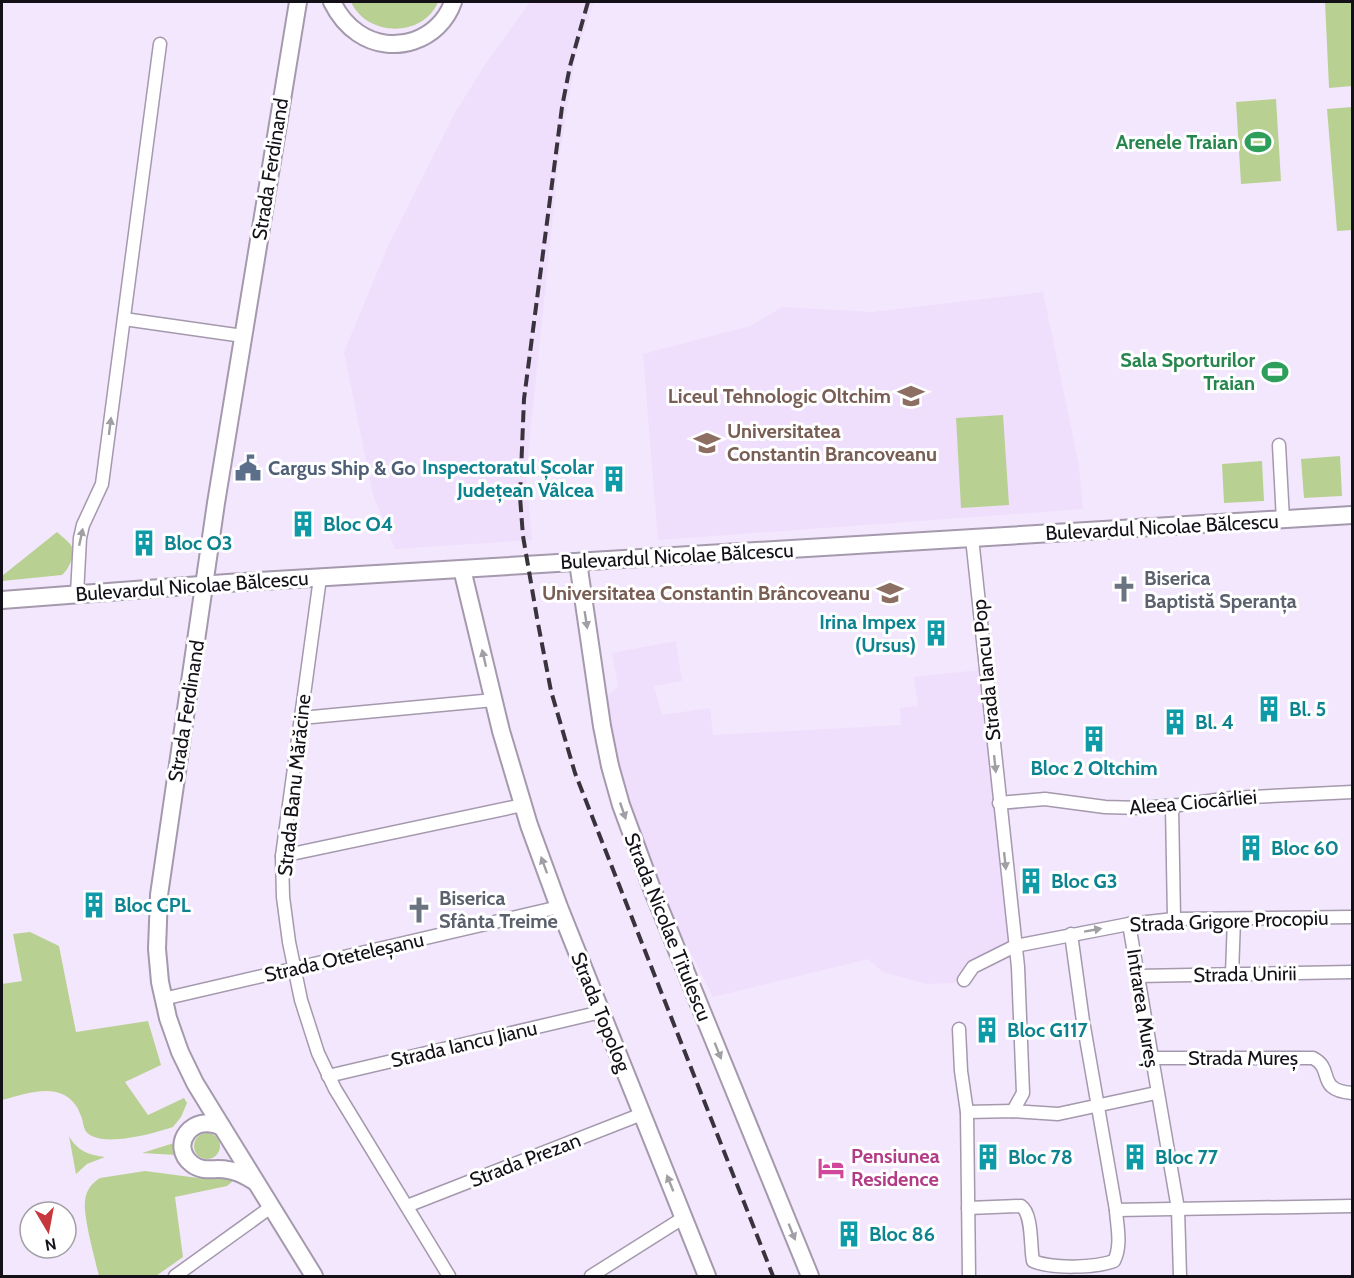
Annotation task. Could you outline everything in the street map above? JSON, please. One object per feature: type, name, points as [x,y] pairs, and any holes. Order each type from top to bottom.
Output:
[{"type":"main road","name":"Strada Ferdinand","points":[[298,2],[205,584],[159,895],[157,949],[164,999],[173,1034],[195,1083],[314,1276]]},
{"type":"main road","points":[[334,3],[349,25],[369,39],[392,45],[418,40],[440,25],[453,2]]},
{"type":"main road","name":"Bulevardul Nicolae Bălcescu","points":[[2,600],[205,584],[1353,515]]},
{"type":"main road","name":"Strada Nicolae Titulescu","points":[[578,562],[602,726],[621,805],[652,889],[810,1276]]},
{"type":"main road","name":"Strada Topolog","points":[[462,569],[494,700],[523,805],[559,907],[707,1276]]},
{"type":"main road","name":"Strada Ferdinand","points":[[195,1083],[194,1126],[184,1138],[184,1152],[187,1159],[197,1168],[230,1170],[255,1181]]},
{"type":"main road","points":[[194,1126],[208,1122],[226,1133],[229,1153],[226,1160],[215,1168]]},
{"type":"street","points":[[77,594],[80,538],[102,484],[160,44]]},
{"type":"street","points":[[124,319],[243,336]]},
{"type":"street","points":[[1279,445],[1283,519]]},
{"type":"street","name":"Strada Iancu Pop","points":[[972,538],[999,803]]},
{"type":"street","name":"Strada Banu Mărăcine","points":[[320,578],[282,856],[283,897],[294,968],[310,1031],[328,1076],[449,1276]]},
{"type":"street","points":[[301,718],[494,700]]},
{"type":"street","name":"Aleea Ciocârliei","points":[[999,803],[1045,799],[1105,807],[1172,806],[1231,798],[1353,792]]},
{"type":"street","points":[[999,803],[1018,967],[1023,1093],[1013,1111]]},
{"type":"street","points":[[282,856],[523,805]]},
{"type":"street","points":[[1172,806],[1174,919]]},
{"type":"street","name":"Strada Oteteleșanu","points":[[164,999],[559,907]]},
{"type":"street","name":"Strada Grigore Procopiu","points":[[964,980],[973,967],[1015,946],[1129,924],[1174,919],[1353,917]]},
{"type":"street","points":[[1232,974],[1234,919]]},
{"type":"street","name":"Intrarea Mureș","points":[[1129,924],[1156,1093],[1178,1209],[1180,1276]]},
{"type":"street","points":[[968,1208],[1022,1206],[1026,1209],[1029,1216],[1030,1249],[1033,1261],[1043,1265],[1102,1265],[1114,1261],[1118,1252],[1116,1210],[1083,1021],[1071,934]]},
{"type":"street","name":"Strada Unirii","points":[[1137,976],[1353,972]]},
{"type":"street","name":"Strada Iancu Jianu","points":[[328,1076],[601,1012]]},
{"type":"street","points":[[959,1029],[961,1071],[967,1112],[969,1276]]},
{"type":"street","name":"Strada Mureș","points":[[1151,1058],[1313,1058],[1322,1065],[1328,1084],[1339,1092],[1353,1093]]},
{"type":"street","name":"Intrarea Mureș","points":[[967,1112],[1013,1111],[1058,1114],[1156,1093]]},
{"type":"street","name":"Strada Prezan","points":[[407,1206],[642,1114]]},
{"type":"street","points":[[1116,1210],[1353,1206]]},
{"type":"street","points":[[175,1276],[271,1207]]},
{"type":"street","points":[[591,1276],[683,1218]]},
{"type":"shaded area","points":[[530,2],[594,2],[576,54],[559,158],[526,474],[532,540],[395,549],[373,495],[344,352],[389,244],[455,113],[486,63]]},
{"type":"shaded area","name":"Liceul Tehnologic Oltchim","points":[[1043,292],[1079,466],[1083,509],[658,540],[643,354],[750,326],[782,307],[872,312]]},
{"type":"shaded area","points":[[676,641],[682,681],[654,686],[662,715],[710,708],[713,735],[901,725],[900,708],[918,706],[914,677],[979,670],[1009,943],[953,983],[927,984],[883,972],[868,959],[713,997],[660,892],[626,802],[605,699],[618,686],[612,653]]},
{"type":"green space","points":[[351,2],[438,2],[431,14],[420,22],[395,29],[369,22],[359,14]]},
{"type":"green space","points":[[1325,2],[1352,2],[1352,86],[1329,88]]},
{"type":"green space","name":"Arenele Traian","points":[[1276,99],[1281,181],[1241,184],[1236,102]]},
{"type":"green space","points":[[1352,107],[1352,230],[1337,231],[1327,109]]},
{"type":"green space","points":[[1003,415],[1009,505],[961,508],[956,418]]},
{"type":"green space","points":[[1340,456],[1342,496],[1304,498],[1301,459]]},
{"type":"green space","points":[[1262,461],[1264,501],[1224,503],[1222,464]]},
{"type":"green space","points":[[57,532],[73,550],[71,562],[62,575],[2,581],[2,576]]},
{"type":"green space","points":[[30,932],[59,946],[76,1032],[148,1021],[161,1065],[125,1082],[148,1115],[184,1098],[187,1103],[181,1117],[173,1127],[127,1138],[101,1139],[91,1136],[85,1130],[77,1108],[69,1098],[61,1093],[36,1092],[2,1100],[2,984],[22,981],[13,934]]},
{"type":"green space","points":[[207,1133],[216,1137],[220,1146],[216,1155],[207,1159],[198,1155],[194,1146],[198,1137]]},
{"type":"green space","points":[[69,1136],[84,1151],[105,1157],[87,1164],[76,1174]]},
{"type":"green space","points":[[174,1143],[176,1155],[142,1153]]},
{"type":"green space","points":[[145,1171],[206,1179],[226,1176],[232,1179],[232,1182],[227,1186],[175,1197],[183,1257],[156,1276],[99,1276],[86,1217],[85,1201],[88,1190],[100,1178]]},
{"type":"railway","points":[[588,2],[570,66],[562,107],[524,399],[520,497],[523,536],[551,691],[575,773],[773,1276]]},
{"type":"place","name":"Arenele Traian","points":[[1258,142]]},
{"type":"place","name":"Sala Sporturilor Traian","points":[[1275,372]]},
{"type":"place","name":"Liceul Tehnologic Oltchim","points":[[911,396]]},
{"type":"place","name":"Universitatea Constantin Brancoveanu","points":[[707,443]]},
{"type":"place","name":"Cargus Ship & Go","points":[[248,468]]},
{"type":"place","name":"Inspectoratul Școlar Județean Vâlcea","points":[[614,479]]},
{"type":"place","name":"Bloc O4","points":[[303,524]]},
{"type":"place","name":"Bloc O3","points":[[144,543]]},
{"type":"place","name":"Biserica Baptistă Speranța","points":[[1124,589]]},
{"type":"place","name":"Universitatea Constantin Brâncoveanu","points":[[890,593]]},
{"type":"place","name":"Irina Impex (Ursus)","points":[[936,633]]},
{"type":"place","name":"Bl. 5","points":[[1269,709]]},
{"type":"place","name":"Bl. 4","points":[[1175,722]]},
{"type":"place","name":"Bloc 2 Oltchim","points":[[1094,739]]},
{"type":"place","name":"Bloc 60","points":[[1251,848]]},
{"type":"place","name":"Bloc G3","points":[[1031,881]]},
{"type":"place","name":"Bloc CPL","points":[[94,905]]},
{"type":"place","name":"Biserica Sfânta Treime","points":[[419,910]]},
{"type":"place","name":"Bloc G117","points":[[987,1030]]},
{"type":"place","name":"Bloc 78","points":[[988,1157]]},
{"type":"place","name":"Bloc 77","points":[[1135,1157]]},
{"type":"place","name":"Pensiunea Residence","points":[[831,1168]]},
{"type":"place","name":"Bloc 86","points":[[849,1234]]}]
